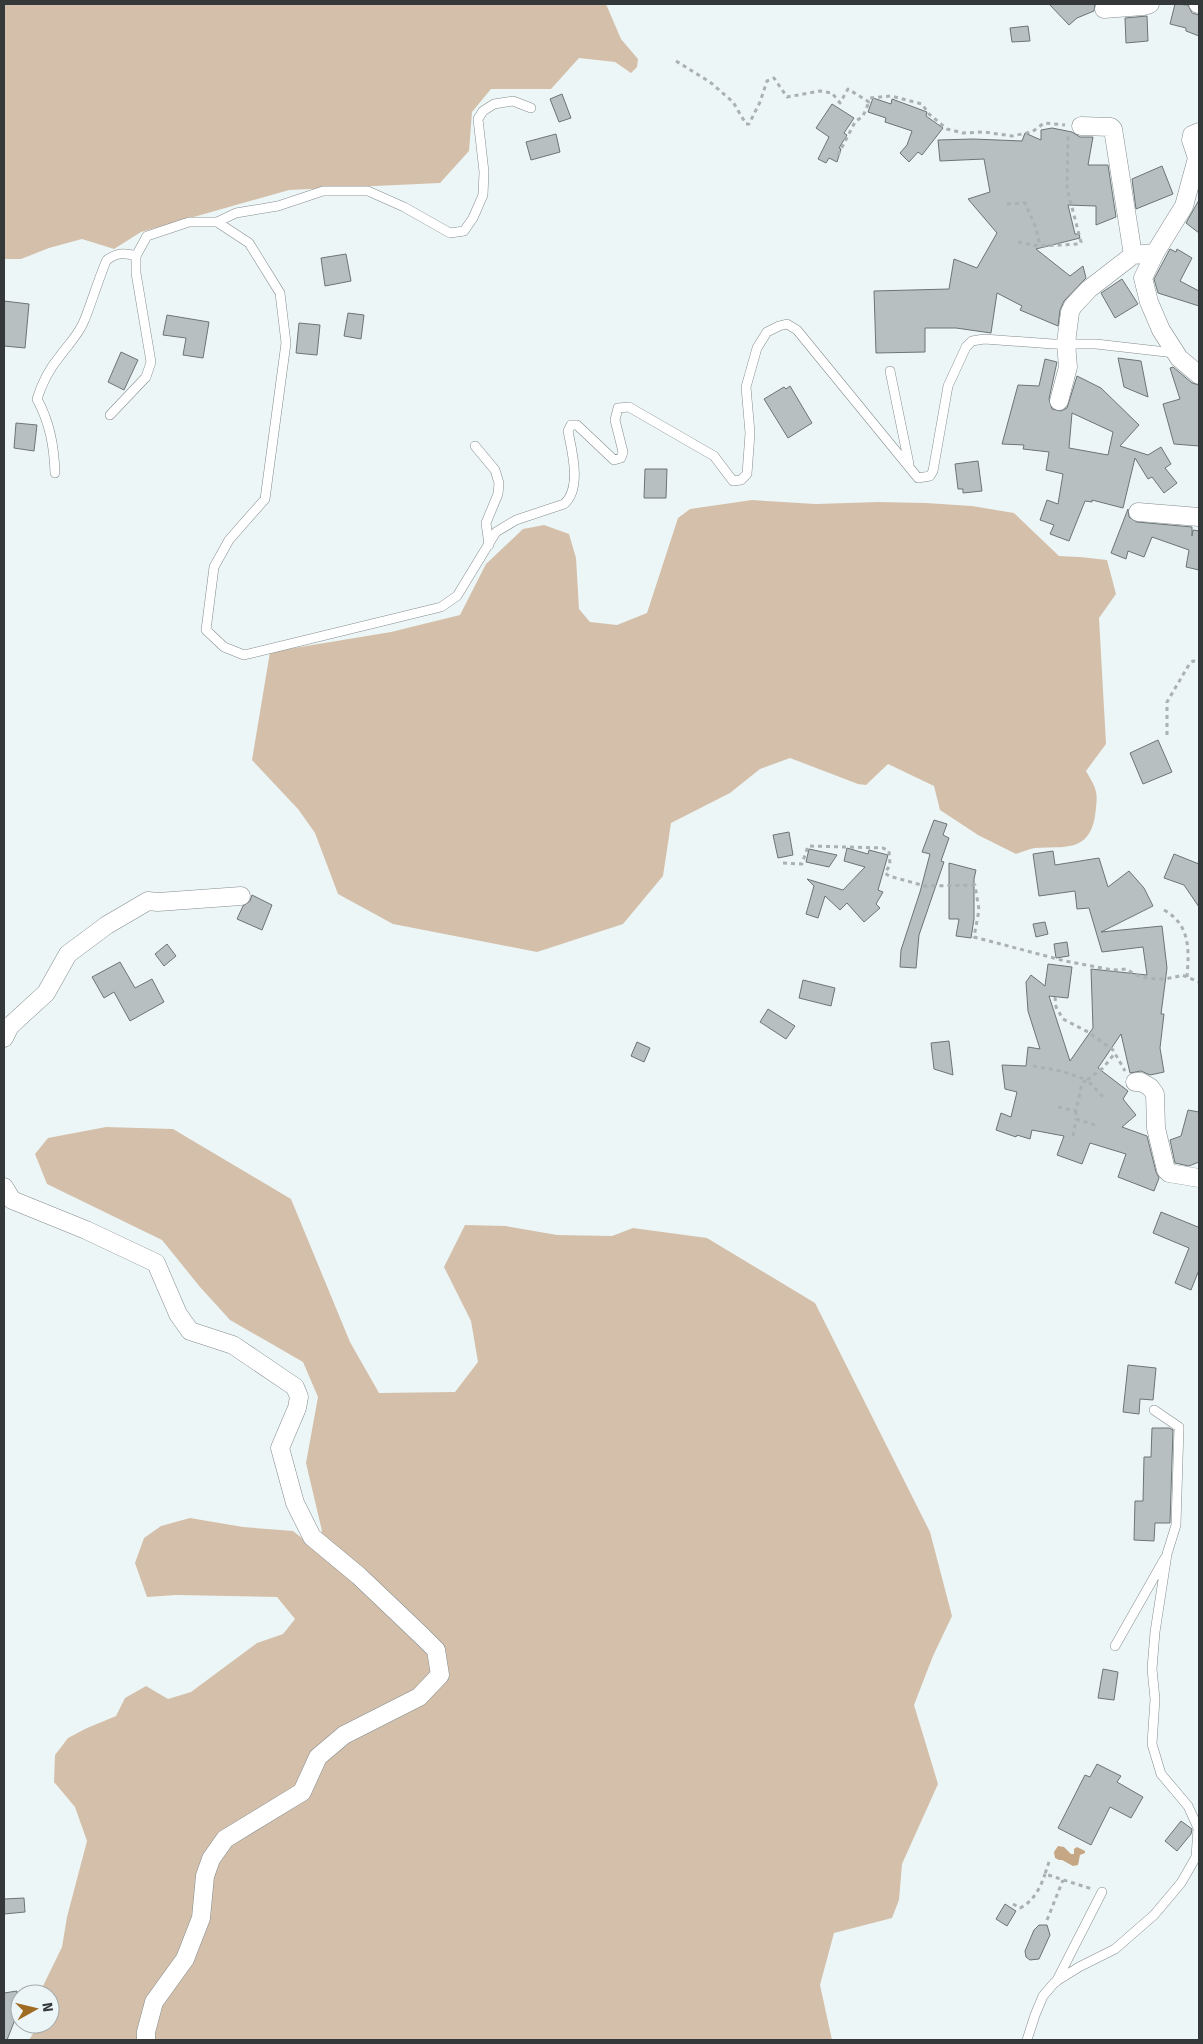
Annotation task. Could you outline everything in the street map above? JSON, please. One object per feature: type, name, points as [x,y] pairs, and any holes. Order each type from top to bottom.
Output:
[{"type":"street","points":[[1110,7],[1150,4]]},
{"type":"street","points":[[1081,126],[1111,127],[1113,129],[1133,255]]},
{"type":"street","points":[[1197,136],[1191,140],[1197,158],[1184,206],[1155,253],[1143,278],[1148,302],[1161,330],[1175,353],[1199,375]]},
{"type":"street","points":[[1059,401],[1068,367],[1066,343],[1070,312],[1073,306],[1089,289],[1133,255],[1155,253]]},
{"type":"street","points":[[1138,512],[1199,517]]},
{"type":"street","points":[[4,1038],[10,1026],[46,993],[68,954],[107,925],[148,901],[158,902],[241,896]]},
{"type":"street","points":[[1135,1082],[1141,1082],[1150,1087],[1155,1094],[1158,1140],[1166,1170],[1169,1173],[1199,1178]]},
{"type":"street","points":[[4,1187],[12,1200],[86,1230],[156,1263],[178,1314],[190,1331],[233,1345],[295,1387],[299,1397],[297,1408],[280,1448],[295,1503],[312,1537],[359,1576],[436,1650],[440,1674],[420,1697],[344,1734],[318,1758],[302,1792],[225,1839],[205,1876],[201,1918],[186,1959],[154,2002],[146,2032],[146,2040]]},
{"type":"lane","points":[[110,415],[146,376],[151,362],[136,273],[136,256],[147,236],[189,222],[217,222],[236,213],[278,206],[323,191],[368,191],[404,207],[450,233],[464,231],[473,218],[483,195],[484,172],[478,119],[483,111],[494,104],[513,101],[531,108]]},
{"type":"lane","points":[[217,222],[250,244],[280,293],[286,343],[265,499],[229,540],[214,567],[206,630],[224,647],[244,655],[441,607],[457,596],[496,532],[516,520],[564,504],[570,499],[573,490],[574,471],[568,430],[571,425],[577,425],[614,460],[621,458],[623,452],[615,420],[618,408],[629,406],[714,456],[733,481],[741,480],[746,474],[750,433],[746,387],[756,348],[767,332],[786,324],[797,330],[918,478],[930,476],[933,471],[948,386],[966,346],[972,341],[984,339],[1053,344],[1096,344],[1175,353]]},
{"type":"lane","points":[[55,473],[53,443],[46,416],[36,400],[42,382],[84,322],[89,306],[96,294],[106,262],[115,254],[124,252],[136,256]]},
{"type":"lane","points":[[890,371],[910,467]]},
{"type":"lane","points":[[475,446],[495,470],[499,483],[498,494],[486,523],[489,545]]},
{"type":"lane","points":[[1055,1982],[1079,1967],[1115,1949],[1154,1916],[1181,1883],[1196,1857],[1198,1828],[1188,1806],[1161,1774],[1152,1744],[1155,1699],[1152,1669],[1155,1632],[1167,1554],[1176,1525],[1179,1427],[1154,1410]]},
{"type":"lane","points":[[1115,1646],[1167,1554]]},
{"type":"lane","points":[[1027,2040],[1043,1996],[1055,1982],[1102,1892]]},
{"type":"path","points":[[676,61],[710,82],[733,102],[746,124],[752,122],[767,81],[774,78],[787,97],[820,91],[832,94],[840,103],[848,89],[869,102]]},
{"type":"path","points":[[838,155],[855,122],[864,116],[870,98],[874,97],[891,96],[922,104],[929,114],[947,129],[963,133],[984,132],[1012,136],[1032,132],[1044,123],[1069,125],[1067,188],[1081,242],[1080,244],[1040,246],[1018,242]]},
{"type":"path","points":[[1007,204],[1022,203],[1027,206],[1040,246]]},
{"type":"path","points":[[1167,735],[1168,699],[1190,663],[1193,661],[1199,662]]},
{"type":"path","points":[[782,863],[802,864],[808,846],[883,848],[889,851],[890,865],[885,873],[889,876],[925,886],[975,885],[978,910],[974,937],[1065,961],[1114,970],[1127,969],[1134,975],[1169,980],[1182,975],[1199,982]]},
{"type":"path","points":[[1164,910],[1181,926],[1189,944],[1187,977]]},
{"type":"path","points":[[1055,997],[1056,1007],[1063,1019],[1088,1032],[1114,1053],[1130,1080],[1135,1082]]},
{"type":"path","points":[[1073,1136],[1082,1084],[1103,1068],[1114,1053]]},
{"type":"path","points":[[1033,1066],[1087,1080],[1103,1097]]},
{"type":"path","points":[[1058,1107],[1076,1110]]},
{"type":"path","points":[[1076,1119],[1098,1126]]},
{"type":"path","points":[[1013,1904],[1020,1908],[1024,1906],[1041,1888],[1049,1862]]},
{"type":"path","points":[[1045,1874],[1102,1892]]},
{"type":"path","points":[[1047,1920],[1063,1880]]},
{"type":"shaded area","points":[[4,4],[606,4],[621,39],[638,59],[637,67],[631,73],[615,62],[579,58],[551,89],[491,89],[472,112],[469,151],[440,183],[289,190],[141,232],[114,249],[82,239],[49,248],[21,259],[4,259]]},
{"type":"shaded area","points":[[752,500],[816,504],[926,503],[972,506],[1014,513],[1059,556],[1107,560],[1116,594],[1099,618],[1106,744],[1086,771],[1093,783],[1097,797],[1092,828],[1081,842],[1065,847],[1035,848],[1016,854],[978,835],[940,810],[934,786],[888,764],[866,785],[858,784],[790,758],[760,769],[730,793],[671,823],[663,876],[623,924],[537,952],[393,924],[338,894],[315,833],[298,809],[252,760],[270,652],[391,632],[460,615],[486,564],[523,529],[544,525],[569,534],[576,558],[579,609],[590,622],[617,625],[647,613],[678,518],[690,509]]},
{"type":"shaded area","points":[[106,1127],[173,1129],[291,1199],[350,1342],[379,1393],[455,1392],[478,1362],[471,1321],[444,1267],[465,1225],[505,1226],[557,1235],[612,1236],[633,1228],[707,1238],[815,1303],[930,1532],[952,1616],[933,1656],[914,1705],[938,1784],[902,1864],[899,1900],[892,1918],[834,1933],[820,1985],[832,2040],[29,2040],[33,2034],[60,2034],[60,1984],[44,1984],[62,1947],[67,1917],[87,1841],[75,1807],[54,1782],[55,1755],[68,1738],[116,1716],[125,1698],[146,1686],[168,1699],[191,1692],[257,1643],[283,1634],[295,1619],[277,1597],[176,1595],[147,1597],[135,1563],[144,1538],[161,1526],[190,1518],[243,1527],[293,1531],[313,1547],[322,1531],[306,1463],[318,1397],[303,1362],[230,1320],[162,1240],[47,1184],[35,1154],[48,1138]]},
{"type":"shaded area","points":[[1058,1846],[1064,1847],[1071,1854],[1074,1854],[1074,1849],[1077,1847],[1085,1851],[1085,1853],[1080,1855],[1078,1865],[1073,1866],[1055,1858],[1054,1852]]},
{"type":"building","points":[[1049,4],[1095,4],[1094,11],[1077,18],[1069,25]]},
{"type":"building","points":[[1175,4],[1188,5],[1192,13],[1199,15],[1199,36],[1186,31],[1186,28],[1170,24]]},
{"type":"building","points":[[1147,16],[1148,41],[1126,43],[1125,18]]},
{"type":"building","points":[[1028,26],[1030,41],[1012,42],[1010,28]]},
{"type":"building","points":[[562,94],[571,118],[559,122],[550,99]]},
{"type":"building","points":[[873,98],[891,104],[892,99],[927,112],[926,116],[943,128],[922,155],[918,152],[909,162],[900,153],[907,145],[912,131],[885,122],[886,118],[868,112]]},
{"type":"building","points":[[832,104],[854,118],[844,133],[847,135],[839,148],[841,149],[837,162],[829,158],[826,163],[818,159],[829,137],[816,128]]},
{"type":"building","points":[[1052,128],[1072,132],[1080,137],[1093,137],[1088,165],[1108,165],[1116,217],[1096,225],[1096,206],[1068,205],[1075,234],[1079,234],[1080,238],[1036,249],[1070,276],[1083,266],[1086,278],[1064,301],[1060,310],[1058,326],[1020,310],[1022,306],[997,293],[991,333],[956,328],[925,328],[925,352],[876,353],[874,291],[949,289],[954,259],[977,268],[997,233],[968,199],[990,192],[984,159],[940,161],[938,140],[1022,141],[1025,133],[1041,140],[1041,130]]},
{"type":"building","points":[[556,134],[560,152],[531,160],[526,142]]},
{"type":"building","points":[[1162,166],[1173,194],[1136,209],[1132,179]]},
{"type":"building","points":[[1199,200],[1199,233],[1186,223]]},
{"type":"building","points":[[1170,249],[1176,252],[1177,249],[1192,258],[1180,281],[1199,291],[1199,306],[1158,293],[1154,279]]},
{"type":"building","points":[[346,254],[351,281],[325,286],[321,258]]},
{"type":"building","points":[[1122,279],[1138,304],[1115,318],[1101,293]]},
{"type":"building","points":[[4,301],[29,304],[25,348],[4,346]]},
{"type":"building","points":[[348,313],[364,315],[361,339],[344,336]]},
{"type":"building","points":[[167,315],[209,322],[203,358],[183,355],[186,338],[163,335]]},
{"type":"building","points":[[299,323],[320,325],[317,355],[296,353]]},
{"type":"building","points":[[121,352],[138,360],[124,390],[108,382]]},
{"type":"building","points":[[1118,358],[1141,361],[1148,397],[1124,387]]},
{"type":"building","points":[[1045,359],[1057,362],[1049,399],[1052,409],[1061,411],[1067,408],[1077,376],[1101,388],[1139,425],[1120,446],[1148,455],[1161,447],[1171,464],[1165,468],[1177,483],[1164,493],[1152,477],[1148,479],[1135,458],[1123,508],[1092,500],[1092,502],[1085,501],[1069,541],[1050,534],[1054,525],[1040,520],[1047,500],[1058,504],[1063,474],[1046,470],[1049,452],[1023,449],[1024,445],[1002,444],[1018,385],[1039,386]],"holes":[[[1072,413],[1113,432],[1108,455],[1069,448]]]},
{"type":"building","points":[[1173,367],[1192,383],[1199,385],[1199,446],[1174,444],[1163,404],[1180,399],[1170,368]]},
{"type":"building","points":[[790,386],[812,423],[788,438],[764,399],[784,387],[786,389]]},
{"type":"building","points":[[16,423],[37,425],[34,451],[14,448]]},
{"type":"building","points":[[978,461],[982,491],[963,493],[963,489],[958,489],[955,464]]},
{"type":"building","points":[[645,469],[667,469],[666,498],[644,498]]},
{"type":"building","points":[[1128,509],[1129,517],[1137,522],[1192,527],[1192,536],[1193,530],[1199,531],[1199,570],[1186,567],[1189,550],[1152,537],[1144,557],[1128,551],[1126,559],[1111,553]]},
{"type":"building","points":[[1158,740],[1172,772],[1143,784],[1130,753]]},
{"type":"building","points":[[934,820],[947,824],[943,835],[949,838],[941,861],[944,862],[919,935],[916,968],[900,967],[901,950],[930,854],[922,852]]},
{"type":"building","points":[[789,832],[793,855],[778,858],[773,835]]},
{"type":"building","points":[[847,848],[868,854],[869,850],[888,855],[878,890],[883,892],[876,904],[880,908],[864,922],[847,903],[840,910],[825,896],[818,918],[806,914],[814,886],[807,879],[843,890],[865,867],[844,861]]},
{"type":"building","points":[[809,849],[837,855],[829,867],[806,862]]},
{"type":"building","points":[[1053,851],[1055,865],[1099,858],[1108,887],[1129,871],[1144,888],[1153,906],[1101,932],[1162,926],[1167,968],[1161,1014],[1164,1014],[1160,1048],[1164,1072],[1150,1075],[1141,1071],[1130,1073],[1121,1034],[1098,1068],[1128,1091],[1123,1099],[1136,1115],[1122,1127],[1147,1136],[1159,1178],[1154,1191],[1118,1177],[1126,1154],[1090,1143],[1082,1164],[1057,1155],[1064,1136],[1032,1130],[1030,1139],[1017,1135],[1016,1137],[996,1130],[1001,1113],[1011,1117],[1017,1092],[1005,1089],[1002,1065],[1026,1066],[1028,1047],[1040,1049],[1028,1011],[1026,982],[1031,975],[1045,986],[1048,964],[1072,967],[1068,998],[1049,996],[1070,1061],[1093,1028],[1091,969],[1147,975],[1143,947],[1102,952],[1089,908],[1077,909],[1075,891],[1039,896],[1033,854]]},
{"type":"building","points":[[1174,854],[1199,864],[1199,907],[1184,885],[1164,878]]},
{"type":"building","points":[[949,863],[976,870],[974,879],[974,919],[971,938],[956,936],[959,919],[949,919]]},
{"type":"building","points":[[252,895],[272,905],[262,930],[237,919],[243,906],[250,901]]},
{"type":"building","points":[[1045,922],[1048,934],[1036,937],[1033,924]]},
{"type":"building","points":[[1067,942],[1069,956],[1056,958],[1054,944]]},
{"type":"building","points":[[167,944],[176,956],[164,966],[155,954]]},
{"type":"building","points":[[120,962],[135,988],[152,979],[164,1002],[130,1021],[114,992],[104,998],[92,977]]},
{"type":"building","points":[[803,980],[835,988],[831,1006],[799,998]]},
{"type":"building","points":[[768,1009],[795,1026],[786,1039],[760,1022]]},
{"type":"building","points":[[949,1041],[953,1075],[934,1069],[931,1043]]},
{"type":"building","points":[[637,1042],[650,1048],[644,1062],[631,1056]]},
{"type":"building","points":[[1188,1110],[1199,1112],[1199,1162],[1189,1166],[1175,1163],[1170,1140],[1181,1136]]},
{"type":"building","points":[[1161,1212],[1198,1227],[1199,1225],[1199,1270],[1191,1290],[1175,1283],[1189,1248],[1153,1233]]},
{"type":"building","points":[[1128,1365],[1156,1368],[1153,1400],[1140,1399],[1139,1414],[1123,1412]]},
{"type":"building","points":[[1152,1428],[1169,1428],[1173,1430],[1170,1523],[1155,1523],[1154,1541],[1134,1540],[1135,1501],[1143,1501],[1144,1457],[1151,1457]]},
{"type":"building","points":[[1103,1669],[1118,1672],[1114,1700],[1098,1698]]},
{"type":"building","points":[[1097,1764],[1121,1776],[1117,1782],[1143,1797],[1131,1818],[1110,1807],[1091,1845],[1058,1828],[1085,1775],[1090,1777]]},
{"type":"building","points":[[1181,1821],[1192,1829],[1191,1834],[1177,1851],[1165,1841]]},
{"type":"building","points":[[24,1898],[25,1912],[4,1914],[4,1899]]},
{"type":"building","points":[[1005,1904],[1016,1911],[1007,1926],[996,1919]]},
{"type":"building","points":[[1039,1925],[1047,1925],[1050,1935],[1039,1959],[1030,1960],[1026,1957],[1025,1951],[1034,1930]]},
{"type":"building","points":[[10,1992],[10,2032],[7,2040],[4,2040],[4,1993]]}]
